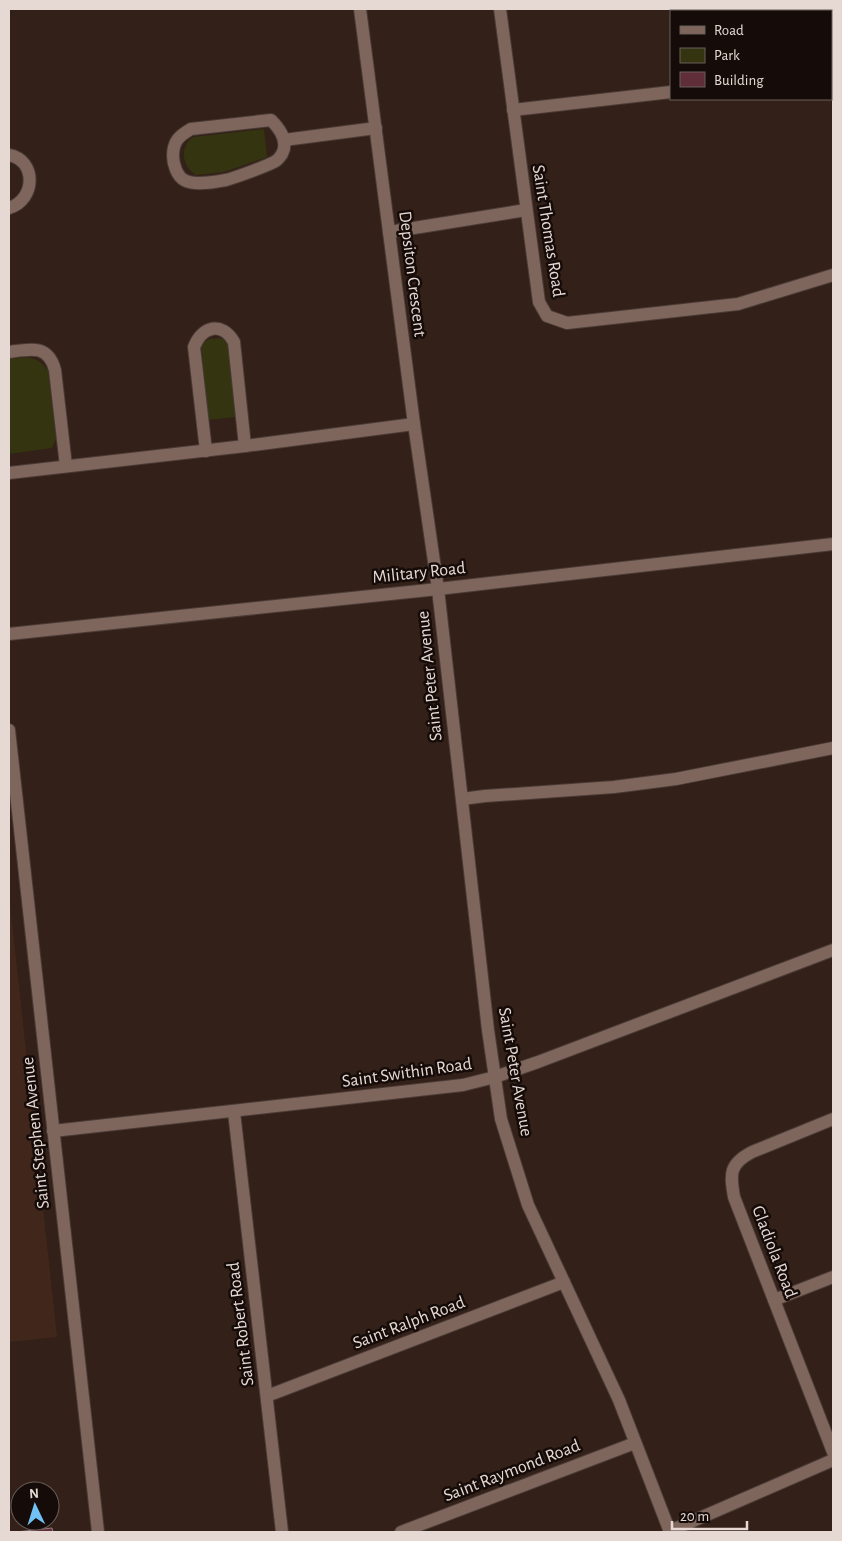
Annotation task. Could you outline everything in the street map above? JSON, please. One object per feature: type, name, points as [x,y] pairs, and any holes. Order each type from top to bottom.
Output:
[{"type":"street","name":"Depsiton Crescent","points":[[360,9],[414,424],[438,589]]},
{"type":"street","name":"Saint Thomas Road","points":[[500,9],[539,302],[546,316],[567,323],[738,304],[833,275]]},
{"type":"street","points":[[513,110],[670,92]]},
{"type":"street","points":[[271,120],[280,129],[284,140],[282,154],[274,162],[227,180],[196,183],[183,179],[176,170],[172,158],[174,146],[180,135],[191,129],[271,120]]},
{"type":"street","points":[[284,140],[376,128]]},
{"type":"street","points":[[9,154],[20,159],[30,178],[29,189],[24,199],[16,206],[9,208]]},
{"type":"street","points":[[389,232],[526,210]]},
{"type":"street","points":[[206,451],[194,347],[201,334],[216,328],[224,330],[234,342],[245,446]]},
{"type":"street","points":[[9,352],[30,349],[38,350],[48,356],[52,362],[55,370],[66,466]]},
{"type":"street","points":[[9,473],[206,451],[414,424]]},
{"type":"street","name":"Military Road","points":[[9,634],[438,589],[833,544]]},
{"type":"street","name":"Saint Peter Avenue","points":[[438,589],[486,1012],[501,1119],[528,1205],[618,1400],[670,1532]]},
{"type":"street","name":"Saint Stephen Avenue","points":[[9,730],[98,1532]]},
{"type":"street","points":[[462,799],[614,787],[667,780],[833,748]]},
{"type":"street","name":"Saint Swithin Road","points":[[53,1131],[463,1085],[495,1077],[538,1062],[833,950]]},
{"type":"street","name":"Saint Robert Road","points":[[234,1112],[282,1532]]},
{"type":"street","name":"Gladiola Road","points":[[833,1119],[740,1158],[733,1169],[732,1182],[734,1197],[833,1452]]},
{"type":"street","points":[[774,1300],[833,1277]]},
{"type":"street","name":"Saint Ralph Road","points":[[267,1396],[564,1282]]},
{"type":"street","name":"Saint Raymond Road","points":[[401,1532],[635,1442]]},
{"type":"street","points":[[670,1532],[833,1460]]},
{"type":"shaded area","points":[[9,895],[57,1337],[9,1342]]},
{"type":"green space","points":[[264,129],[267,157],[224,172],[196,175],[185,162],[184,151],[193,137]]},
{"type":"green space","points":[[220,338],[229,347],[235,417],[208,420],[201,344],[209,339]]},
{"type":"green space","points":[[29,357],[40,362],[48,371],[56,439],[52,448],[9,454],[9,359]]},
{"type":"building","points":[[53,1531],[53,1532],[16,1532]]}]
